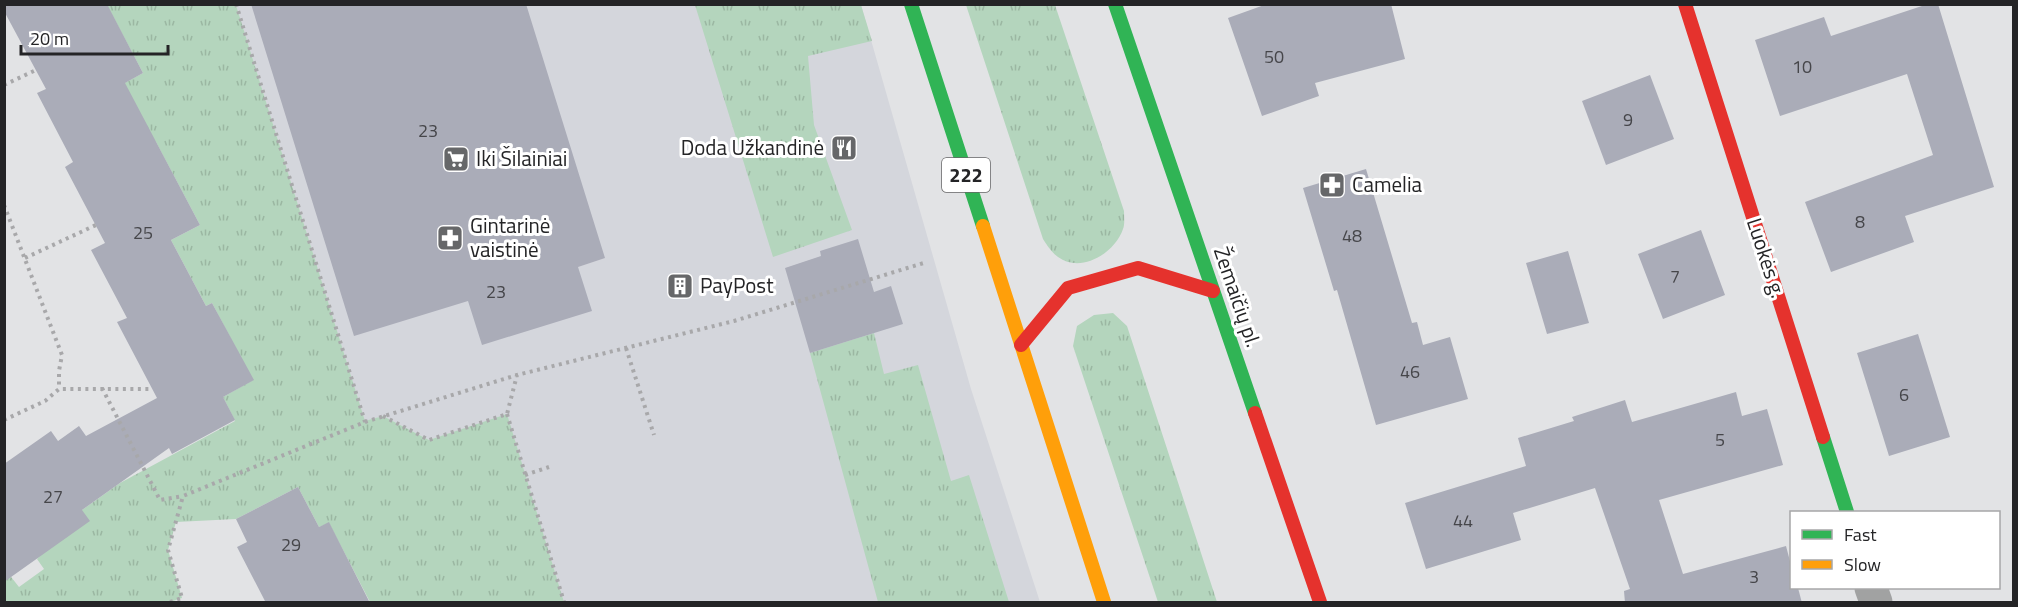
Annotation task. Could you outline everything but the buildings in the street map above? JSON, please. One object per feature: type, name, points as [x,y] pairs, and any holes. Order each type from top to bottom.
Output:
[{"type":"main road","name":"222","points":[[911,4],[1104,603]]},
{"type":"main road","name":"Žemaičių pl.","points":[[1114,4],[1320,603]]},
{"type":"main road","name":"Luokės g.","points":[[1685,4],[1846,511]]},
{"type":"main road","points":[[1021,345],[1068,288],[1138,268],[1213,291]]},
{"type":"path","points":[[236,4],[365,422]]},
{"type":"path","points":[[4,85],[36,70]]},
{"type":"path","points":[[4,205],[62,355],[59,389]]},
{"type":"path","points":[[25,258],[96,225]]},
{"type":"path","points":[[102,388],[160,500],[183,496],[383,416],[517,375],[734,321],[927,262]]},
{"type":"path","points":[[626,348],[654,435]]},
{"type":"path","points":[[517,375],[507,414],[564,603]]},
{"type":"path","points":[[4,420],[45,401],[59,389],[152,389]]},
{"type":"path","points":[[383,416],[429,440],[507,414]]},
{"type":"path","points":[[525,475],[549,467]]},
{"type":"path","points":[[170,603],[183,600],[168,550],[183,496]]},
{"type":"shaded area","points":[[236,5],[861,5],[971,389],[1040,602],[564,602],[507,415],[429,440],[383,416],[365,422]]},
{"type":"green space","points":[[107,5],[236,5],[365,421],[383,416],[429,440],[507,414],[564,602],[370,602],[329,523],[319,527],[298,487],[236,519],[176,522],[168,550],[182,598],[170,602],[5,602],[4,568],[19,587],[44,569],[37,559],[82,510],[120,483],[235,421],[223,397],[253,380],[212,303],[206,306],[171,240],[200,225],[156,142],[117,87],[143,73]]},
{"type":"green space","points":[[695,5],[861,5],[872,41],[808,56],[814,125],[852,230],[773,257]]},
{"type":"green space","points":[[966,5],[1055,5],[1124,211],[1124,227],[1119,238],[1105,253],[1096,258],[1087,262],[1067,262],[1058,257],[1043,239]]},
{"type":"green space","points":[[1113,313],[1127,326],[1217,602],[1158,602],[1073,346],[1077,326],[1094,315]]},
{"type":"green space","points":[[874,333],[884,374],[918,365],[951,481],[969,475],[1009,602],[878,602],[810,353]]},
{"type":"traffic: fast","points":[[911,4],[983,226]]},
{"type":"traffic: fast","points":[[1115,4],[1255,413]]},
{"type":"traffic: fast","points":[[1823,437],[1847,511]]},
{"type":"traffic: slow","points":[[983,226],[1104,602]]},
{"type":"traffic: jam","points":[[1685,4],[1823,437]]},
{"type":"traffic: jam","points":[[1021,345],[1068,288],[1138,268],[1213,291]]},
{"type":"traffic: jam","points":[[1255,413],[1320,602]]},
{"type":"place","name":"Doda Užkandinė","points":[[844,148]]},
{"type":"place","name":"Iki Šilainiai","points":[[456,159]]},
{"type":"place","name":"Camelia","points":[[1332,185]]},
{"type":"place","name":"Gintarinė vaistinė","points":[[450,238]]},
{"type":"place","name":"PayPost","points":[[680,286]]}]
